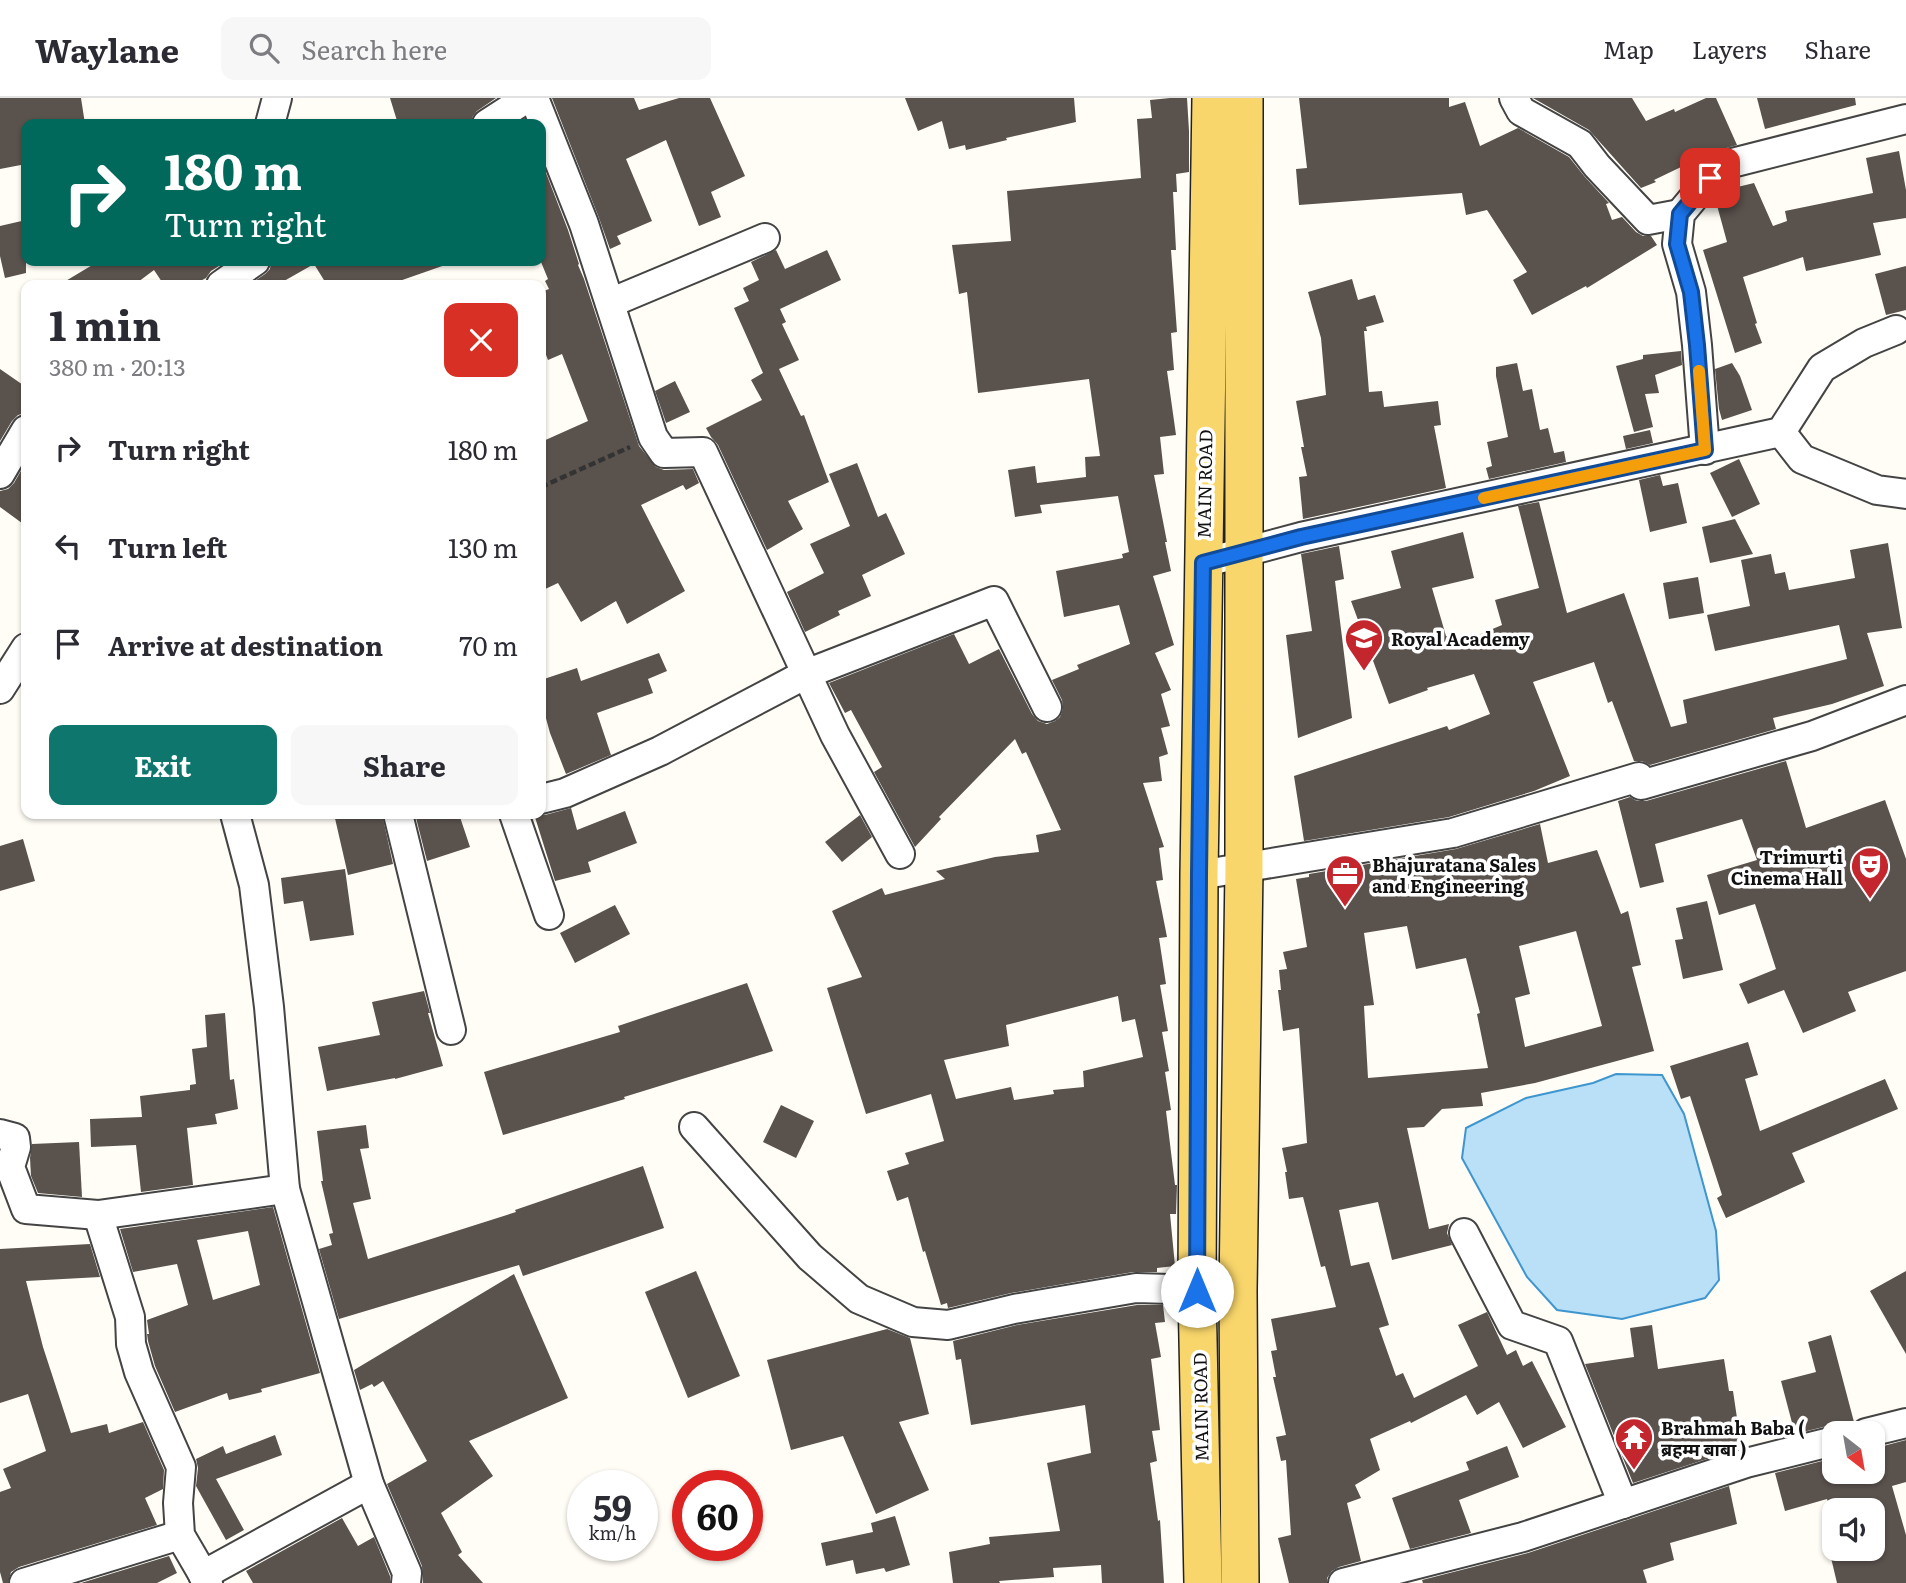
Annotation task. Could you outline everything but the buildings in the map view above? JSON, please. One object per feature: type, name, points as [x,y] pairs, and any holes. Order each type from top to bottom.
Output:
[{"type":"main road","name":"MAIN ROAD","points":[[1203,1583],[1197,1291],[1199,875],[1211,98]]},
{"type":"main road","points":[[1240,1583],[1238,1291],[1244,868],[1244,98]]},
{"type":"street","points":[[271,119],[277,98]]},
{"type":"street","points":[[495,119],[527,98]]},
{"type":"street","points":[[534,98],[542,119]]},
{"type":"street","points":[[1514,98],[1521,111],[1580,144],[1648,220],[1680,214]]},
{"type":"street","points":[[1705,450],[1691,292],[1677,244],[1680,214],[1710,178],[1732,163],[1906,119]]},
{"type":"street","points":[[546,128],[584,224],[653,437],[664,453],[703,452],[835,735],[900,854]]},
{"type":"street","points":[[610,303],[765,238]]},
{"type":"street","points":[[227,280],[248,266]]},
{"type":"street","points":[[1203,563],[1301,537],[1781,432],[1822,368],[1864,343],[1896,330]]},
{"type":"street","points":[[1781,432],[1802,459],[1877,490],[1906,494]]},
{"type":"street","points":[[1,470],[21,438]]},
{"type":"street","points":[[546,798],[565,793],[660,751],[807,674],[994,601],[1048,707]]},
{"type":"street","points":[[0,689],[21,656]]},
{"type":"street","points":[[1199,875],[1453,833],[1639,776],[1641,785],[1812,736],[1906,700]]},
{"type":"street","points":[[236,819],[254,885],[269,1007],[285,1189],[369,1484],[407,1573],[406,1583]]},
{"type":"street","points":[[399,819],[451,1030]]},
{"type":"street","points":[[516,819],[549,915]]},
{"type":"street","points":[[694,1128],[810,1257],[859,1299],[913,1322],[948,1325],[1014,1309],[1136,1288],[1238,1291]]},
{"type":"street","points":[[0,1134],[15,1138],[16,1147],[10,1167],[26,1209],[97,1215],[285,1189]]},
{"type":"street","points":[[97,1215],[130,1317],[131,1344],[139,1372],[181,1468],[178,1503],[180,1535],[205,1579],[369,1484]]},
{"type":"street","points":[[1464,1233],[1512,1325],[1558,1341],[1623,1504]]},
{"type":"street","points":[[1885,1428],[1906,1423]]},
{"type":"street","points":[[1343,1583],[1523,1538],[1746,1463],[1822,1444]]},
{"type":"street","points":[[24,1583],[180,1535]]},
{"type":"path","points":[[546,485],[653,437]]},
{"type":"water","points":[[1616,1074],[1662,1075],[1684,1114],[1716,1231],[1719,1280],[1705,1298],[1622,1319],[1557,1310],[1527,1277],[1462,1158],[1466,1128],[1526,1098],[1593,1083]]},
{"type":"slow traffic","points":[[1484,498],[1705,450],[1699,371]]},
{"type":"place","name":"Royal Academy","points":[[1364,672]]},
{"type":"place","name":"Trimurti Cinema Hall","points":[[1870,900]]},
{"type":"place","name":"Bhajuratana Sales and Engineering","points":[[1345,908]]},
{"type":"place","name":"Brahmah Baba ( ब्रहम्म बाबा )","points":[[1634,1471]]},
{"type":"route","points":[[1197,1291],[1203,563],[1301,537],[1705,450],[1691,292],[1677,244],[1680,214],[1710,178]]}]
